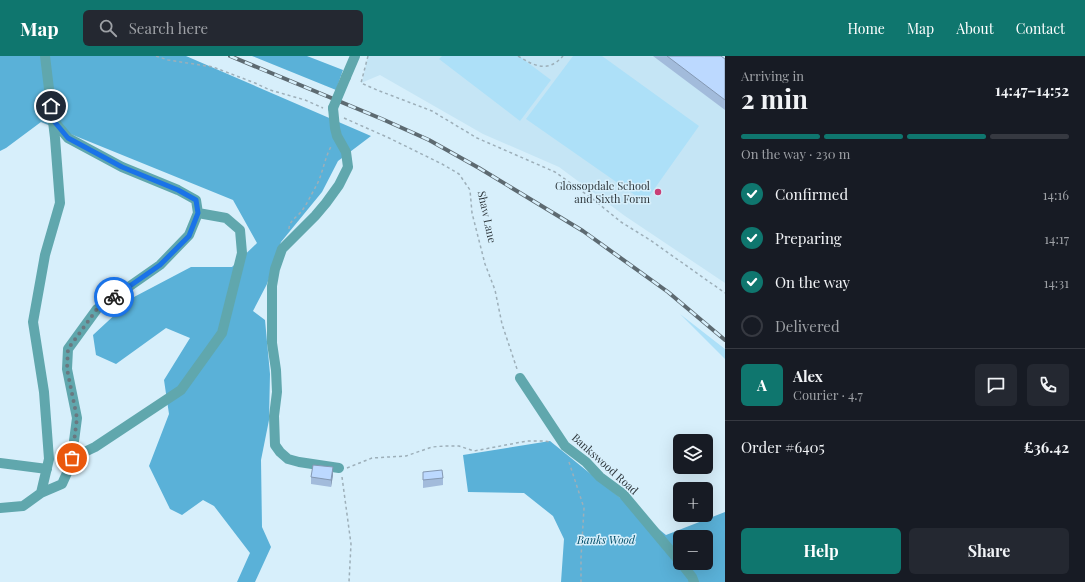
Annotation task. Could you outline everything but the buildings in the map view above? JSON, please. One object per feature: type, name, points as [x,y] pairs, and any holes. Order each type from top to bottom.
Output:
[{"type":"street","points":[[41,493],[49,459],[44,392],[33,322],[46,255],[60,203],[56,138],[45,56]]},
{"type":"street","points":[[339,468],[288,459],[280,452],[275,444],[274,416],[277,392],[276,370],[272,343],[272,286],[275,269],[282,249],[315,216],[335,191],[346,172],[348,166],[347,157],[335,128],[333,111],[355,56]]},
{"type":"street","points":[[0,508],[23,506],[41,493],[62,484],[71,464],[77,418],[67,369],[68,349],[97,309],[160,265],[189,236],[198,213],[196,200],[178,190],[122,167],[68,138],[53,120]]},
{"type":"street","points":[[72,458],[95,447],[181,390],[222,333],[242,253],[240,230],[226,218],[198,213]]},
{"type":"street","name":"Bankswood Road","points":[[520,378],[565,446],[586,462],[600,477],[623,494],[673,555]]},
{"type":"street","points":[[0,463],[47,469]]},
{"type":"street","name":"Bankswood Road","points":[[686,570],[694,582]]},
{"type":"path","name":"Shaw Lane","points":[[156,56],[168,60],[213,67],[270,90],[305,100],[333,111],[442,164],[459,174],[470,190],[472,213],[485,264],[495,290],[502,324],[520,378]]},
{"type":"path","points":[[368,56],[361,83],[432,111],[477,138],[555,172],[594,200],[621,222],[650,240],[725,293]]},
{"type":"path","points":[[518,56],[532,65],[544,66],[553,65],[563,56]]},
{"type":"path","points":[[293,237],[289,233],[288,227],[301,212],[315,189],[321,177],[329,150],[333,143],[340,140]]},
{"type":"path","points":[[349,582],[351,544],[344,484],[339,468],[350,468],[372,458],[406,456],[432,447],[459,446],[474,451],[527,441],[545,441],[565,446],[584,508],[581,582]]},
{"type":"shaded area","name":"Glossopdale School and Sixth Form","points":[[368,56],[725,56],[725,283],[625,216],[559,167],[483,134],[380,75],[361,83]]},
{"type":"shaded area","points":[[442,56],[519,56],[551,80],[520,121],[439,59]]},
{"type":"shaded area","points":[[573,56],[602,56],[699,126],[645,202],[526,119]]},
{"type":"shaded area","points":[[680,314],[725,349],[725,359]]},
{"type":"green space","points":[[0,56],[186,56],[371,136],[338,161],[322,192],[281,242],[267,284],[253,311],[265,320],[270,374],[269,420],[261,460],[262,527],[271,547],[255,582],[237,582],[250,553],[214,506],[203,500],[182,515],[170,509],[149,466],[169,414],[164,380],[190,338],[166,328],[116,364],[96,355],[93,335],[134,297],[191,267],[232,267],[257,243],[233,200],[41,122],[0,151]]},
{"type":"green space","points":[[252,56],[307,56],[343,70],[336,90]]},
{"type":"green space","name":"Banks Wood","points":[[550,441],[666,535],[673,532],[673,570],[713,570],[713,530],[679,530],[699,522],[713,522],[713,517],[725,512],[725,582],[561,582],[564,539],[553,516],[524,493],[468,492],[463,455]]},
{"type":"railway","points":[[230,56],[429,140],[479,168],[583,231],[668,292],[725,340]]},
{"type":"way so far","points":[[72,458],[77,418],[67,369],[68,349],[97,309],[114,297]]},
{"type":"place","name":"Glossopdale School and Sixth Form","points":[[658,192]]},
{"type":"route","points":[[51,106],[53,120],[68,138],[122,167],[178,190],[196,200],[198,213],[189,236],[160,265],[114,297]]}]
